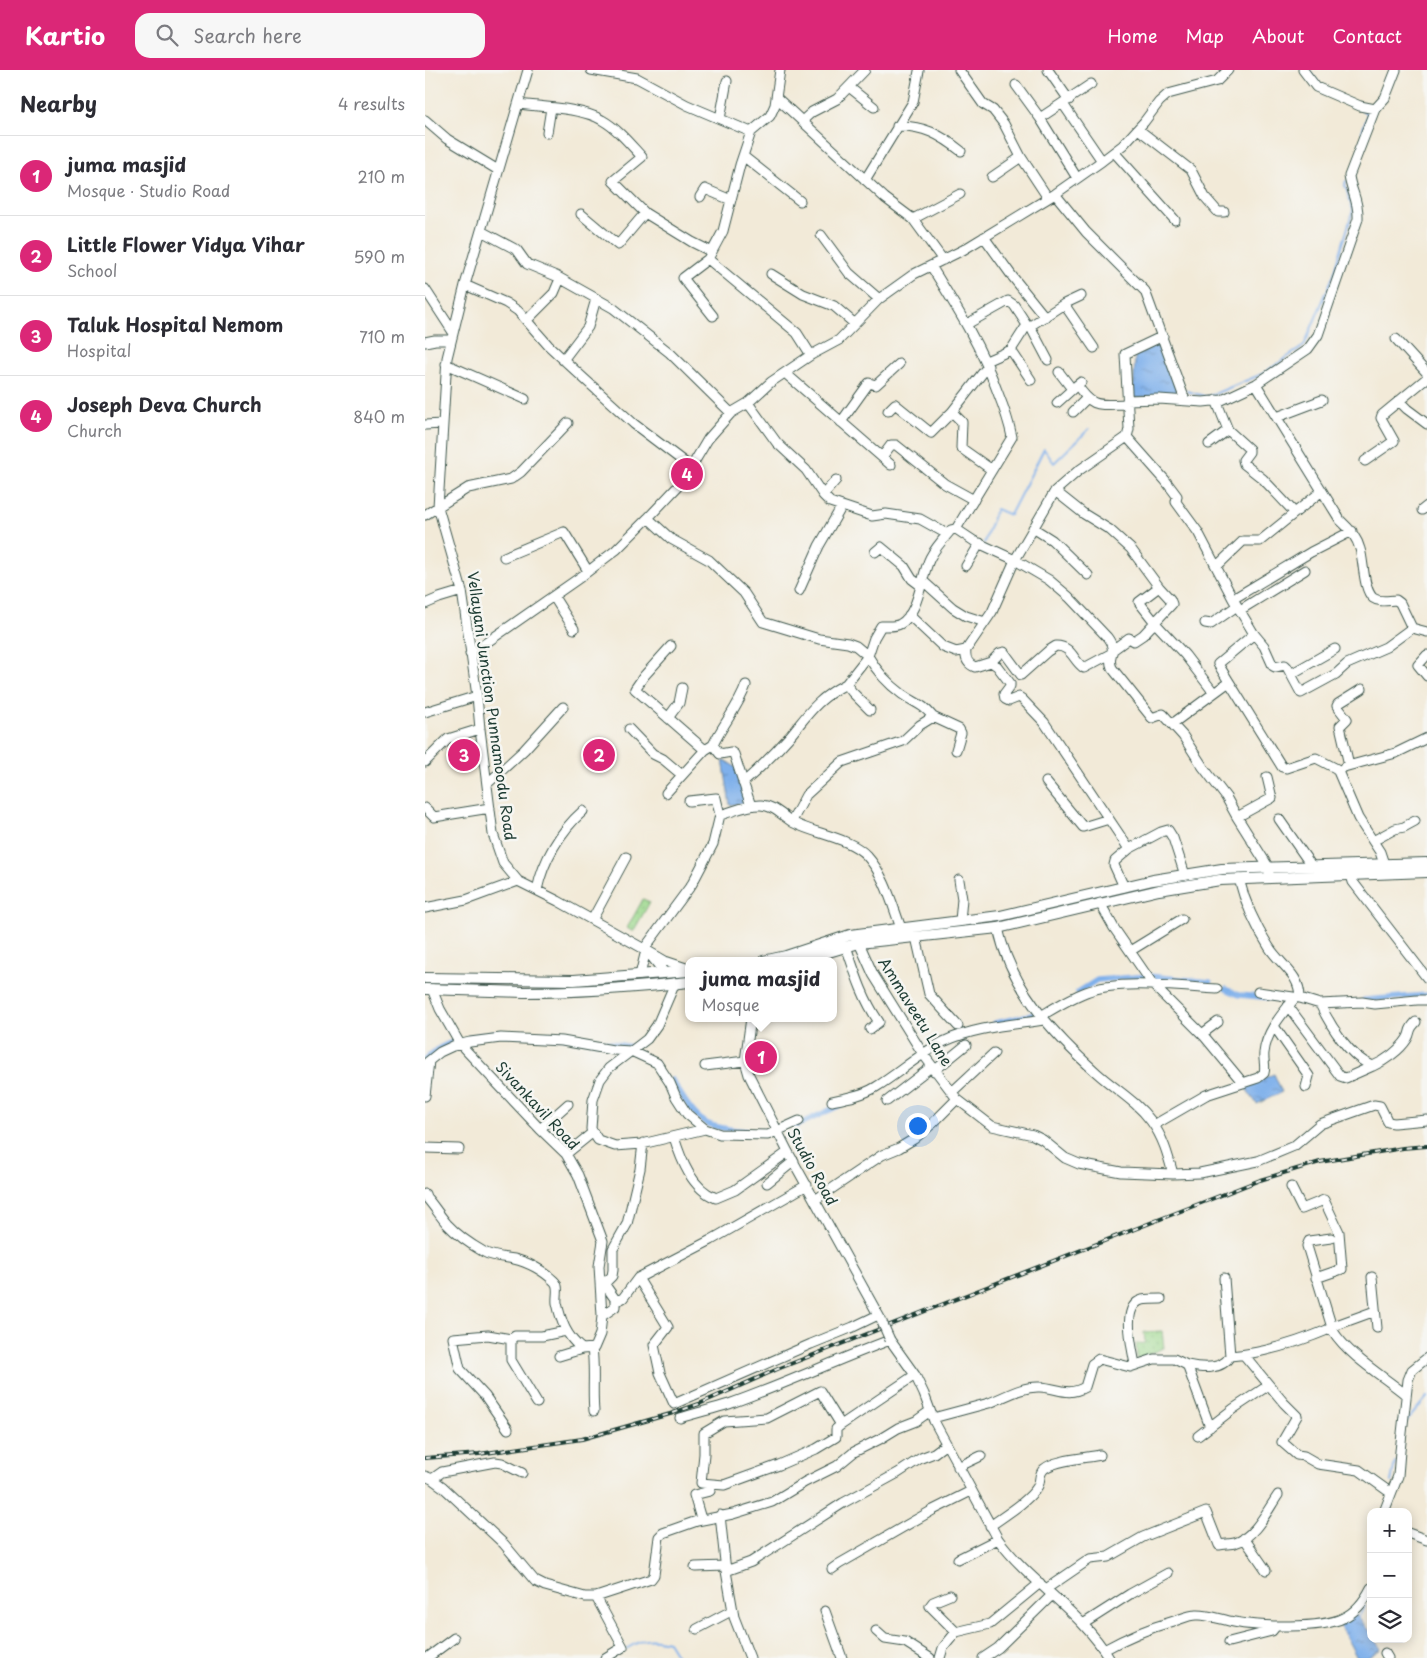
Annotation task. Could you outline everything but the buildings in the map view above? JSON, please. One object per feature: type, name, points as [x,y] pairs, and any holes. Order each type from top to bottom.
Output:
[{"type":"main road","points":[[811,957],[859,943],[998,928],[1159,890],[1220,880],[1239,879],[1311,865],[1427,863]]},
{"type":"main road","points":[[781,957],[850,935],[1000,916],[1124,887],[1222,870],[1351,875],[1427,872]]},
{"type":"main road","points":[[425,977],[574,980],[685,970]]},
{"type":"main road","points":[[664,972],[670,984]]},
{"type":"main road","points":[[429,989],[535,991],[627,988],[685,982]]},
{"type":"street","name":"Vellayani Junction Punnamoodu Road","points":[[528,70],[465,284],[446,364],[438,507],[462,591],[477,696],[493,834],[503,863],[518,881],[645,950],[664,972]]},
{"type":"street","points":[[591,70],[638,74],[687,105],[751,132]]},
{"type":"street","points":[[713,316],[683,278],[710,255],[723,232],[751,132],[770,116],[775,105],[780,70]]},
{"type":"street","points":[[802,121],[811,112],[837,98],[865,70]]},
{"type":"street","points":[[959,70],[983,104],[993,110],[1004,124],[1021,157],[1051,196],[1145,292],[1163,336],[1185,400]]},
{"type":"street","points":[[1049,70],[1102,161]]},
{"type":"street","points":[[1059,372],[1077,385],[1091,403],[1185,400],[1203,402],[1222,400],[1256,384],[1308,349],[1318,335],[1358,219],[1357,199],[1350,186],[1349,176],[1375,109],[1385,98],[1397,70]]},
{"type":"street","points":[[865,180],[913,102],[919,71]]},
{"type":"street","points":[[470,654],[554,597],[615,550],[683,481],[708,439],[731,413],[747,403],[771,382],[839,340],[879,299],[914,274],[985,237],[1051,196],[1102,161],[1138,129],[1159,102],[1168,94],[1217,81],[1226,71]]},
{"type":"street","points":[[1306,71],[1316,87],[1360,106],[1375,109]]},
{"type":"street","points":[[720,119],[727,81]]},
{"type":"street","points":[[1040,118],[1091,84]]},
{"type":"street","points":[[1016,85],[1040,118],[1077,178]]},
{"type":"street","points":[[849,87],[874,107]]},
{"type":"street","points":[[776,97],[885,198],[913,218],[943,260]]},
{"type":"street","points":[[518,104],[574,111],[601,119],[615,128],[642,157],[613,181],[645,213],[710,255],[797,333],[811,356]]},
{"type":"street","points":[[547,133],[551,108]]},
{"type":"street","points":[[425,120],[453,143],[498,170]]},
{"type":"street","points":[[897,126],[919,127],[946,139],[961,151]]},
{"type":"street","points":[[1138,129],[1191,170],[1205,197],[1212,206],[1218,212],[1224,212]]},
{"type":"street","points":[[1114,152],[1175,220]]},
{"type":"street","points":[[743,156],[800,201]]},
{"type":"street","points":[[992,177],[1021,157]]},
{"type":"street","points":[[701,197],[705,189],[731,200]]},
{"type":"street","points":[[913,218],[961,194]]},
{"type":"street","points":[[581,214],[618,245],[645,213]]},
{"type":"street","points":[[481,231],[517,250],[527,264],[560,279],[613,308],[670,352],[731,413]]},
{"type":"street","points":[[821,235],[849,273],[879,299]]},
{"type":"street","points":[[985,237],[1012,276],[1045,317]]},
{"type":"street","points":[[743,783],[773,754],[819,701],[846,684],[868,656],[874,638],[881,626],[897,625],[902,623],[909,615],[914,607],[930,558],[947,534],[951,530],[956,529],[1012,438],[1010,423],[987,364],[967,324],[931,266]]},
{"type":"street","points":[[771,274],[803,294],[834,306],[855,324]]},
{"type":"street","points":[[527,320],[554,293],[560,279]]},
{"type":"street","points":[[465,284],[506,303],[518,311],[563,360],[634,424],[692,468]]},
{"type":"street","points":[[425,289],[452,336],[425,342]]},
{"type":"street","points":[[888,412],[895,404],[931,433],[953,412],[987,364],[1011,350],[1029,326],[1064,304],[1081,296]]},
{"type":"street","points":[[563,360],[588,327],[596,299]]},
{"type":"street","points":[[967,324],[1007,301],[1014,305],[1029,326],[1049,360]]},
{"type":"street","points":[[1064,304],[1094,348]]},
{"type":"street","points":[[1055,491],[1084,514],[1110,530],[1131,549],[1172,604],[1143,635],[1134,640],[1129,638],[1113,651],[1084,668],[1079,665],[1073,654],[1067,649],[1056,646],[1021,675],[1004,652],[1000,653],[991,662],[975,667],[971,666],[965,657],[966,650],[997,602],[1015,560],[1055,491],[1078,471],[1127,437],[1129,429],[1125,354],[1163,336]]},
{"type":"street","points":[[1396,339],[1427,373]]},
{"type":"street","points":[[1011,350],[1031,380]]},
{"type":"street","points":[[446,364],[525,399]]},
{"type":"street","points":[[841,422],[869,383],[876,385],[899,364]]},
{"type":"street","points":[[785,373],[891,465]]},
{"type":"street","points":[[1365,461],[1394,441],[1381,418],[1382,415],[1427,378]]},
{"type":"street","points":[[1256,384],[1341,520],[1352,531],[1360,548],[1368,592],[1380,601],[1396,600],[1400,603],[1412,628],[1427,632]]},
{"type":"street","points":[[1057,403],[1077,385]]},
{"type":"street","points":[[1073,412],[1086,399]]},
{"type":"street","points":[[1215,400],[1228,430],[1249,449],[1243,460],[1244,464],[1263,479],[1294,512]]},
{"type":"street","points":[[1277,417],[1323,400]]},
{"type":"street","points":[[1399,401],[1427,424]]},
{"type":"street","points":[[747,403],[777,443],[806,470],[830,502],[872,516],[886,514],[920,519],[947,534]]},
{"type":"street","points":[[953,412],[963,422],[961,448],[992,470]]},
{"type":"street","points":[[425,515],[469,488],[511,479],[521,472],[568,423]]},
{"type":"street","points":[[425,425],[442,424]]},
{"type":"street","points":[[1209,444],[1228,430]]},
{"type":"street","points":[[1127,437],[1177,496],[1176,502],[1198,532],[1237,605],[1254,634],[1264,646],[1273,666],[1285,665],[1301,693],[1336,674],[1347,664],[1385,647],[1412,628]]},
{"type":"street","points":[[882,457],[891,445],[896,445],[945,484],[974,500]]},
{"type":"street","points":[[823,495],[836,480]]},
{"type":"street","points":[[1217,566],[1243,540],[1260,541],[1294,512],[1323,491]]},
{"type":"street","points":[[799,591],[819,546],[842,506]]},
{"type":"street","points":[[648,518],[671,539],[709,560],[744,593],[763,622],[819,639],[856,646],[868,656],[876,671],[903,695],[924,706],[933,718],[959,729],[961,733],[956,750]]},
{"type":"street","points":[[1033,528],[1052,540],[1088,574]]},
{"type":"street","points":[[956,529],[1049,580],[1069,597],[1107,637],[1112,644],[1113,651],[1110,663],[1118,669],[1152,718],[1163,714],[1172,724],[1227,797],[1269,873]]},
{"type":"street","points":[[1205,623],[1211,624],[1311,552],[1352,531]]},
{"type":"street","points":[[504,557],[564,532],[588,571]]},
{"type":"street","points":[[966,566],[980,543]]},
{"type":"street","points":[[875,552],[881,547],[904,566],[909,576],[922,583],[953,608],[966,616],[985,622]]},
{"type":"street","points":[[1237,605],[1305,570]]},
{"type":"street","points":[[1159,587],[1139,602],[1155,623],[1185,655],[1214,693]]},
{"type":"street","points":[[425,604],[462,591]]},
{"type":"street","points":[[554,597],[574,629]]},
{"type":"street","points":[[909,615],[943,647],[956,652],[966,650]]},
{"type":"street","points":[[1254,634],[1218,664],[1282,768],[1316,758],[1337,769],[1359,818],[1380,852],[1383,864]]},
{"type":"street","points":[[671,646],[643,676],[635,689],[668,718],[709,748],[720,754],[731,752],[734,754],[751,806]]},
{"type":"street","points":[[1291,674],[1335,649]]},
{"type":"street","points":[[1427,655],[1418,665],[1427,676]]},
{"type":"street","points":[[991,662],[997,666],[1010,683],[1004,694],[1005,699],[1009,702],[1019,697],[1042,718],[1129,849]]},
{"type":"street","points":[[1172,724],[1229,682]]},
{"type":"street","points":[[846,684],[870,710]]},
{"type":"street","points":[[666,793],[709,748],[742,697],[746,685]]},
{"type":"street","points":[[668,718],[679,703],[682,688]]},
{"type":"street","points":[[1349,766],[1339,726],[1347,719],[1337,706],[1362,689]]},
{"type":"street","points":[[425,712],[477,696]]},
{"type":"street","points":[[487,784],[524,750],[563,707]]},
{"type":"street","points":[[792,822],[806,795],[842,762],[903,741],[920,725],[933,718]]},
{"type":"street","points":[[425,762],[448,739],[480,729]]},
{"type":"street","points":[[629,729],[653,754],[663,759],[682,775]]},
{"type":"street","points":[[1337,769],[1395,753],[1427,738]]},
{"type":"street","points":[[1237,817],[1272,798],[1267,777]]},
{"type":"street","points":[[1046,782],[1083,827],[1109,819]]},
{"type":"street","points":[[640,975],[645,950],[692,884],[713,844],[720,815],[716,798],[689,801]]},
{"type":"street","points":[[720,815],[751,806],[759,805],[774,808],[792,822],[851,844],[866,855],[885,884],[901,928]]},
{"type":"street","points":[[425,808],[434,817],[490,808]]},
{"type":"street","points":[[537,890],[541,872],[562,834],[571,821],[583,811]]},
{"type":"street","points":[[1279,819],[1311,865]]},
{"type":"street","points":[[1373,841],[1415,821]]},
{"type":"street","points":[[1124,887],[1114,865],[1116,859],[1129,849],[1168,830],[1173,838],[1185,875]]},
{"type":"street","points":[[592,920],[626,857]]},
{"type":"street","points":[[1351,875],[1353,882],[1427,978]]},
{"type":"street","points":[[1153,1125],[1206,1095],[1258,1078],[1265,1073],[1264,1055],[1266,1042],[1274,1026],[1288,1006],[1297,998],[1299,984],[1269,947],[1245,900],[1239,879]]},
{"type":"street","points":[[959,880],[962,899],[960,921]]},
{"type":"street","points":[[425,908],[466,900],[518,881]]},
{"type":"street","points":[[1101,903],[1114,928],[1154,986],[1202,1034],[1243,1083]]},
{"type":"street","points":[[1130,951],[1182,919]]},
{"type":"street","points":[[998,928],[1001,944],[1018,983],[1043,1018],[1066,1045],[1142,1110],[1163,1140],[1173,1174]]},
{"type":"street","points":[[916,937],[929,994],[958,1026]]},
{"type":"street","name":"Ammaveetu Lane","points":[[859,943],[873,974],[933,1069],[954,1095],[992,1126],[1033,1135],[1043,1140],[1065,1158],[1079,1164],[1121,1172],[1200,1173],[1257,1161],[1294,1146],[1320,1124],[1374,1105],[1380,1106],[1388,1122],[1427,1120]]},
{"type":"street","points":[[846,946],[861,990],[871,1011],[879,1022],[870,1029]]},
{"type":"street","points":[[645,950],[665,961],[685,968]]},
{"type":"street","points":[[670,984],[657,1025],[647,1040],[609,1068],[600,1080],[593,1100],[591,1129],[598,1140],[615,1146],[643,1143],[705,1129]]},
{"type":"street","points":[[832,1101],[875,1088],[943,1042],[962,1034],[1043,1018],[1060,1004],[1086,992],[1108,986],[1217,988]]},
{"type":"street","name":"Sivankavil Road","points":[[429,989],[460,1044],[566,1154],[578,1174],[603,1241],[599,1266],[603,1281],[600,1299],[602,1316],[598,1341],[594,1348],[591,1348]]},
{"type":"street","points":[[1258,992],[1297,998],[1318,1004],[1362,1002],[1375,1004],[1427,1000]]},
{"type":"street","points":[[1318,1004],[1340,1038],[1358,1057],[1373,1066]]},
{"type":"street","points":[[1288,1006],[1340,1076],[1346,1078],[1373,1066],[1403,1045],[1409,1037],[1410,1028],[1416,1022]]},
{"type":"street","name":"Studio Road","points":[[750,1022],[745,1061],[749,1075],[788,1152],[880,1318],[890,1340],[915,1375],[931,1415],[990,1526],[1009,1553],[1083,1624],[1107,1656]]},
{"type":"street","points":[[1202,1034],[1219,1022]]},
{"type":"street","points":[[1274,1026],[1309,1076],[1305,1087]]},
{"type":"street","points":[[425,1096],[427,1062],[440,1052],[460,1044],[501,1038],[562,1041],[613,1050],[631,1051],[657,1063],[687,1114],[705,1129],[720,1134],[768,1135],[799,1122]]},
{"type":"street","points":[[887,1101],[966,1045]]},
{"type":"street","points":[[815,1200],[882,1155],[914,1139],[933,1123],[954,1095],[994,1053]]},
{"type":"street","points":[[705,1066],[745,1061]]},
{"type":"street","points":[[540,1129],[568,1104]]},
{"type":"street","points":[[566,1154],[592,1133]]},
{"type":"street","points":[[674,1137],[680,1158],[694,1182],[706,1194],[716,1198],[735,1190],[788,1152]]},
{"type":"street","points":[[602,1316],[615,1307],[615,1299],[603,1281],[612,1276],[613,1249],[627,1224],[640,1169],[643,1143]]},
{"type":"street","points":[[425,1148],[459,1149]]},
{"type":"street","points":[[767,1183],[794,1161]]},
{"type":"street","points":[[615,1299],[623,1298],[638,1278],[711,1240],[807,1185]]},
{"type":"street","points":[[1291,1187],[1302,1209],[1324,1200],[1339,1232],[1343,1269],[1316,1278]]},
{"type":"street","points":[[425,1194],[447,1224],[468,1243],[491,1255],[515,1259],[529,1265],[554,1280],[557,1285],[557,1303],[566,1331],[570,1338],[582,1348]]},
{"type":"street","points":[[1331,1238],[1309,1241],[1307,1244],[1316,1278],[1337,1338],[1406,1395]]},
{"type":"street","points":[[1372,1277],[1377,1328]]},
{"type":"street","points":[[638,1278],[668,1328],[654,1345],[660,1373],[674,1404],[811,1344],[880,1318]]},
{"type":"street","points":[[522,1473],[503,1463],[495,1462],[447,1470],[429,1477],[504,1544],[535,1581],[545,1586],[585,1597],[596,1598],[651,1579],[654,1575],[659,1538],[663,1533],[701,1520],[719,1515],[733,1514],[772,1502],[805,1482],[837,1466],[854,1452],[898,1428],[931,1415],[989,1402],[1015,1392],[1040,1387],[1066,1393],[1077,1392],[1085,1387],[1092,1364],[1095,1360],[1099,1359],[1130,1367],[1154,1359],[1175,1359],[1187,1365],[1204,1369],[1223,1364],[1229,1356],[1224,1278]]},
{"type":"street","points":[[1135,1365],[1129,1314],[1140,1300],[1161,1299]]},
{"type":"street","points":[[1229,1356],[1244,1355],[1299,1342],[1375,1311]]},
{"type":"street","points":[[508,1429],[485,1396],[460,1369],[453,1338],[488,1335],[511,1339],[515,1336],[542,1336],[566,1331]]},
{"type":"street","points":[[511,1339],[511,1360],[537,1403]]},
{"type":"street","points":[[680,1418],[727,1404],[782,1384],[890,1340]]},
{"type":"street","points":[[559,1356],[582,1348],[591,1348],[594,1361],[592,1390],[594,1411]]},
{"type":"street","points":[[1244,1355],[1297,1416],[1282,1442],[1297,1455],[1304,1456],[1318,1464],[1359,1470],[1389,1492]]},
{"type":"street","points":[[1385,1508],[1389,1492],[1398,1476],[1399,1451],[1408,1380],[1411,1370],[1427,1358]]},
{"type":"street","points":[[1187,1365],[1210,1427]]},
{"type":"street","points":[[841,1425],[820,1391],[767,1418],[724,1420],[704,1433],[701,1483],[724,1485],[816,1449],[835,1437],[836,1429],[841,1425],[915,1375]]},
{"type":"street","points":[[1198,1436],[1269,1385]]},
{"type":"street","points":[[695,1567],[726,1569],[751,1562],[843,1503],[921,1458],[934,1453],[946,1444]]},
{"type":"street","points":[[990,1526],[1011,1512],[1038,1486],[1041,1471],[1046,1467],[1077,1458],[1100,1455]]},
{"type":"street","points":[[958,1466],[981,1456]]},
{"type":"street","points":[[701,1520],[694,1495],[710,1491]]},
{"type":"street","points":[[832,1569],[933,1510],[971,1491]]},
{"type":"street","points":[[940,1658],[943,1648],[956,1632],[991,1624],[1090,1559],[1108,1557],[1143,1537],[1206,1512],[1219,1545],[1236,1543],[1245,1538],[1259,1523],[1278,1495]]},
{"type":"street","points":[[719,1515],[733,1610],[750,1658]]},
{"type":"street","points":[[1412,1534],[1427,1540]]},
{"type":"street","points":[[1245,1538],[1265,1570]]},
{"type":"street","points":[[958,1559],[998,1539]]},
{"type":"street","points":[[1083,1624],[1130,1594],[1168,1573]]},
{"type":"street","points":[[983,1658],[998,1648],[1046,1589]]},
{"type":"street","points":[[950,1595],[933,1602],[930,1606],[956,1632]]},
{"type":"street","points":[[1107,1656],[1123,1639],[1147,1629],[1197,1615],[1236,1623],[1276,1626],[1327,1623],[1342,1619],[1352,1613],[1367,1595]]},
{"type":"street","points":[[596,1598],[623,1646],[605,1658]]},
{"type":"street","points":[[697,1629],[733,1610]]},
{"type":"street","points":[[825,1611],[842,1658]]},
{"type":"street","points":[[1229,1642],[1272,1631],[1276,1626]]},
{"type":"street","points":[[875,1630],[885,1639],[905,1642],[930,1658]]},
{"type":"street","points":[[427,1658],[454,1638]]},
{"type":"green space","points":[[643,899],[650,902],[633,932],[627,928]]},
{"type":"green space","points":[[1162,1331],[1164,1348],[1137,1359],[1136,1344],[1145,1343],[1144,1332]]},
{"type":"water","points":[[1159,343],[1178,394],[1133,398],[1135,356]]},
{"type":"water","points":[[723,759],[737,768],[747,802],[730,805]]},
{"type":"water","points":[[1274,1074],[1282,1092],[1257,1104],[1244,1086]]},
{"type":"water","points":[[1355,1613],[1367,1629],[1367,1643],[1377,1643],[1381,1649],[1367,1658],[1357,1658],[1338,1622]]},
{"type":"waterway","points":[[1309,70],[1319,84]]},
{"type":"waterway","points":[[1362,110],[1368,114],[1362,132]]},
{"type":"waterway","points":[[1187,391],[1207,397],[1262,374],[1304,346],[1334,274],[1353,210],[1345,185],[1346,181]]},
{"type":"waterway","points":[[984,543],[996,509],[1010,515],[1044,449],[1054,463],[1089,429]]},
{"type":"waterway","points":[[1078,992],[1097,980],[1148,976],[1210,982]]},
{"type":"waterway","points":[[1226,989],[1239,995],[1283,999]]},
{"type":"waterway","points":[[1364,1000],[1427,995]]},
{"type":"waterway","points":[[995,1023],[1034,1014]]},
{"type":"waterway","points":[[470,1038],[493,1033],[549,1035],[631,1047]]},
{"type":"waterway","points":[[426,1059],[439,1048],[454,1042]]},
{"type":"waterway","points":[[672,1080],[691,1109],[706,1123],[721,1128],[748,1131]]},
{"type":"waterway","points":[[796,1126],[851,1100]]},
{"type":"waterway","points":[[1407,1421],[1427,1397]]},
{"type":"waterway","points":[[1391,1482],[1395,1462]]},
{"type":"waterway","points":[[1357,1619],[1364,1606]]},
{"type":"waterway","points":[[626,1649],[646,1640],[661,1640],[668,1642],[678,1658]]},
{"type":"railway","points":[[425,1458],[479,1454],[582,1439],[670,1414],[699,1404],[780,1368],[1260,1180],[1320,1162],[1403,1148],[1427,1146]]},
{"type":"place","name":"Joseph Deva Church","points":[[687,474]]},
{"type":"place","name":"Taluk Hospital Nemom","points":[[464,755]]},
{"type":"place","name":"Little Flower Vidya Vihar","points":[[599,755]]},
{"type":"place","name":"juma masjid","points":[[761,1057]]}]
